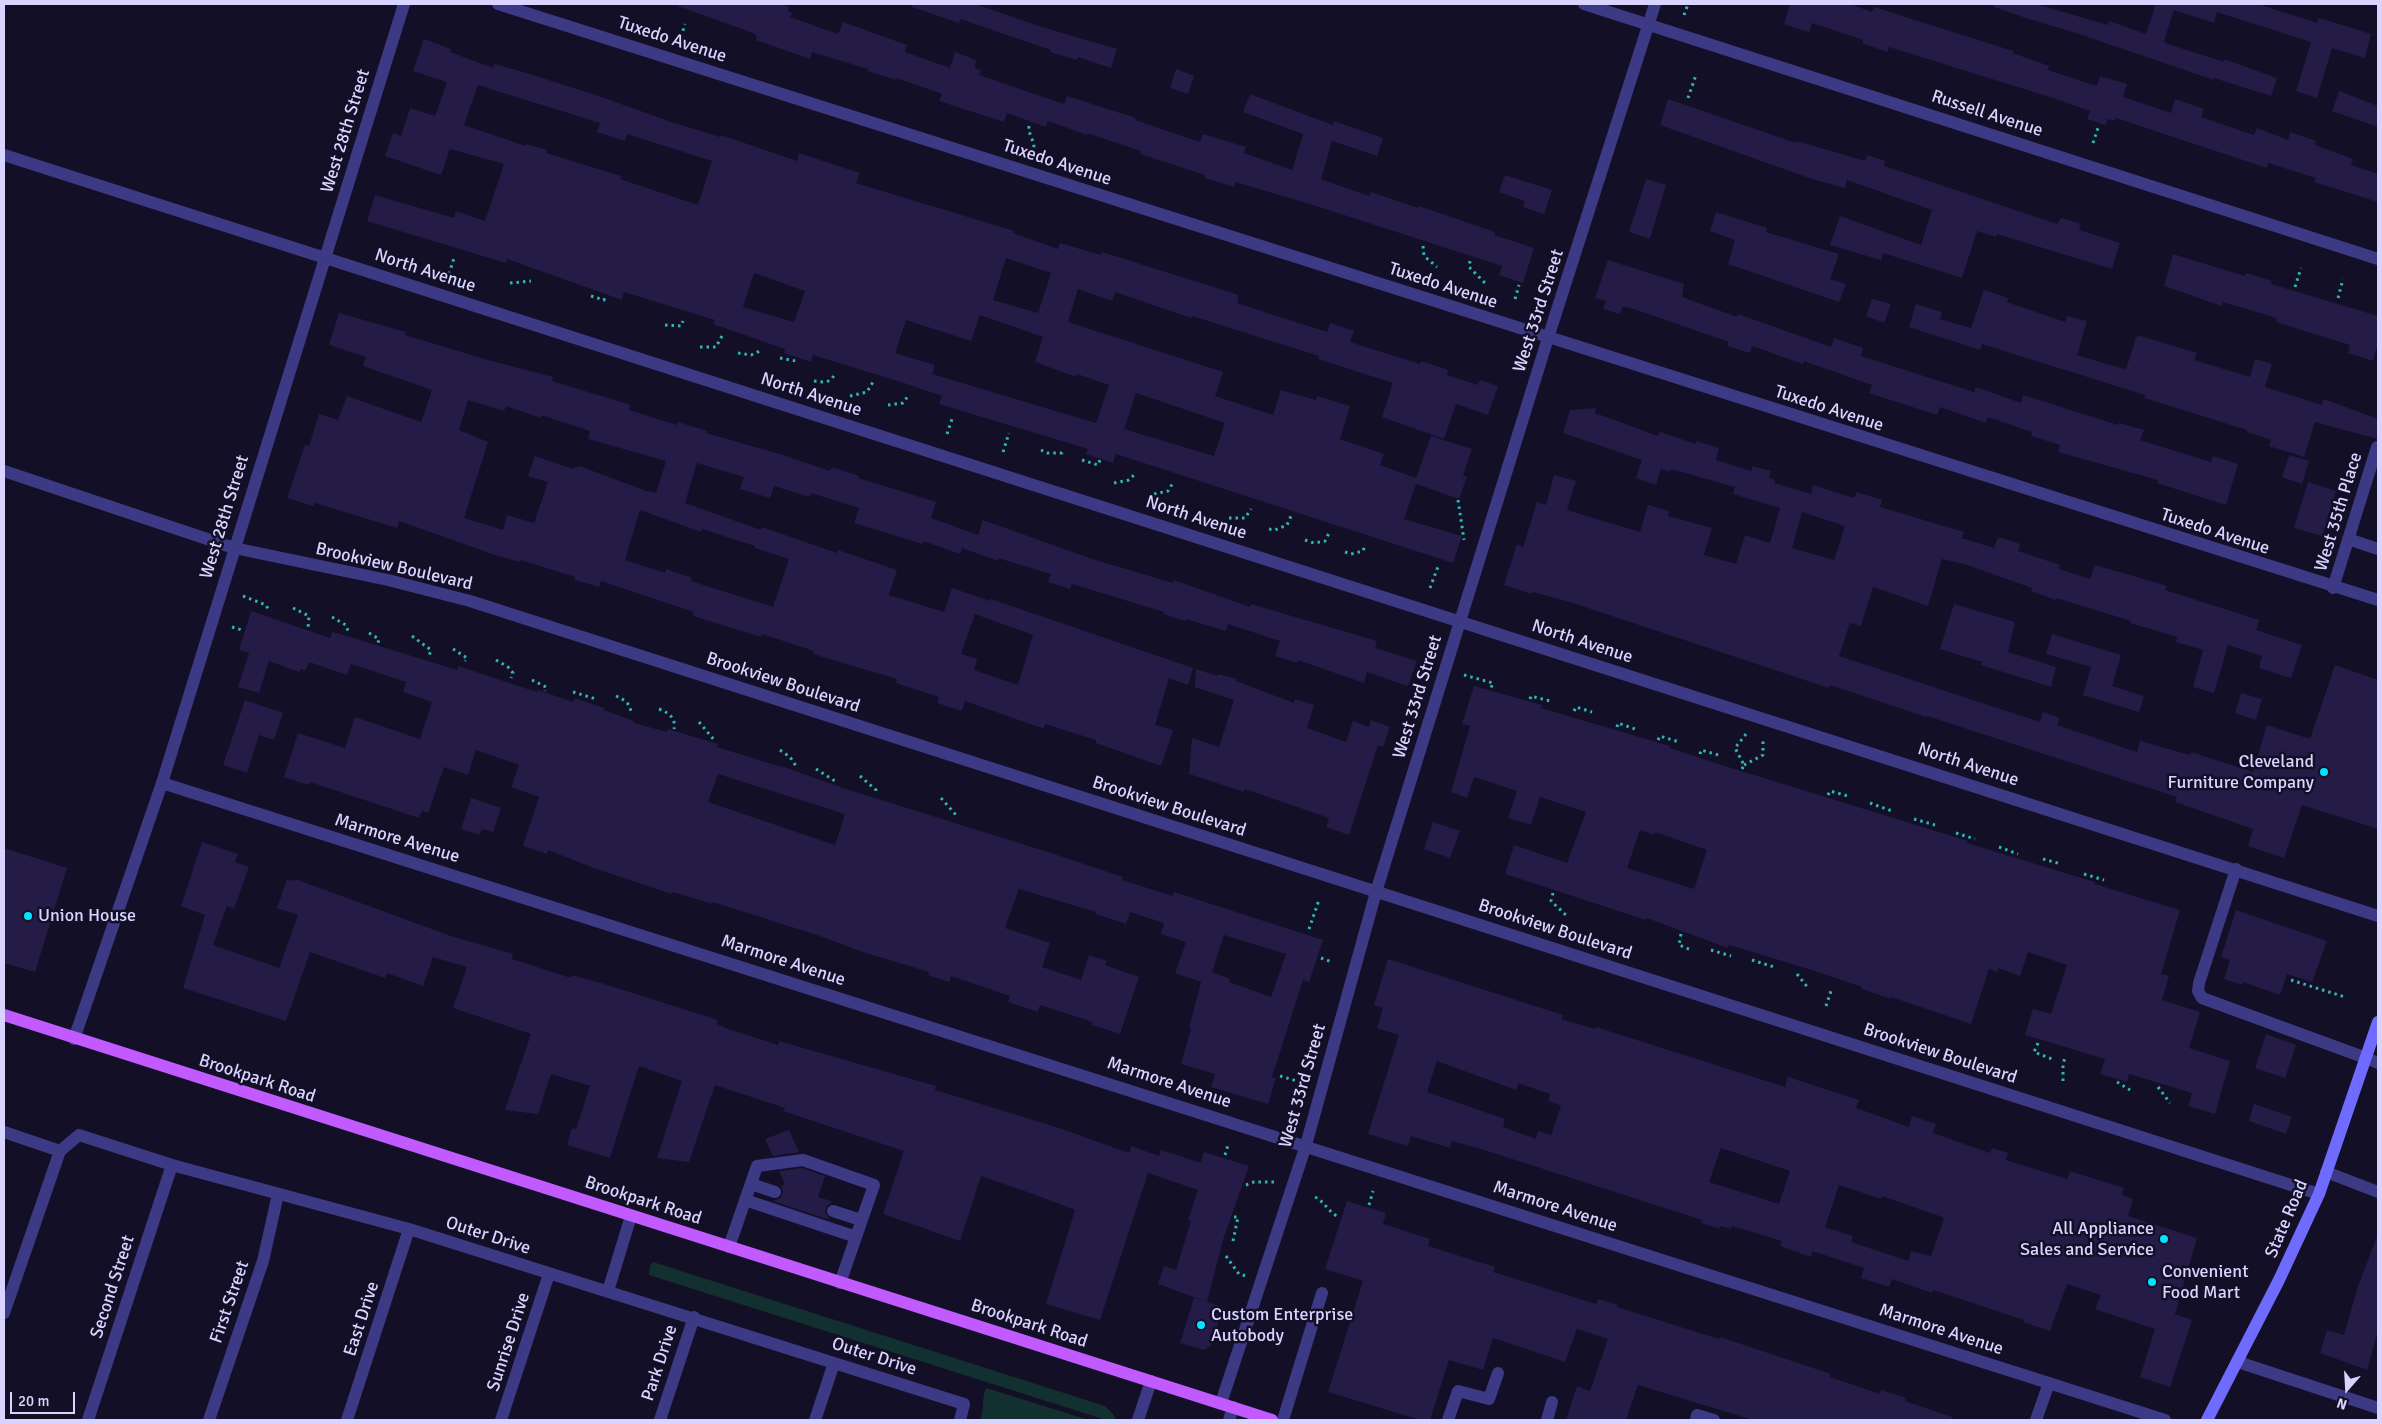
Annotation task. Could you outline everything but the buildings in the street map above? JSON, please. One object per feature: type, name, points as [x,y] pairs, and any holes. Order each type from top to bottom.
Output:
[{"type":"main road","name":"Brookpark Road","points":[[4,1015],[74,1039],[1272,1420]]},
{"type":"main road","name":"State Road","points":[[2207,1420],[2238,1362],[2319,1194],[2326,1172],[2372,1060],[2378,1022]]},
{"type":"street","name":"West 28th Street","points":[[74,1039],[162,783],[404,4]]},
{"type":"street","name":"Tuxedo Avenue","points":[[498,4],[2333,588],[2378,600]]},
{"type":"street","name":"Russell Avenue","points":[[1584,4],[2378,259]]},
{"type":"street","name":"West 33rd Street","points":[[1229,1420],[1227,1405],[1306,1145],[1376,892],[1548,338],[1655,4]]},
{"type":"street","name":"North Avenue","points":[[4,155],[2378,916]]},
{"type":"street","name":"West 35th Place","points":[[2333,588],[2377,447]]},
{"type":"street","name":"Brookview Boulevard","points":[[4,471],[234,548],[388,580],[470,601],[2319,1194]]},
{"type":"street","points":[[2348,540],[2378,550]]},
{"type":"street","name":"Marmore Avenue","points":[[162,783],[1306,1145],[2165,1420]]},
{"type":"street","points":[[2236,869],[2199,983],[2198,992],[2202,998],[2372,1060]]},
{"type":"street","points":[[4,1132],[60,1151],[4,1313]]},
{"type":"street","name":"Outer Drive","points":[[60,1151],[79,1135],[172,1165],[409,1229],[549,1274],[694,1317],[964,1404],[960,1420]]},
{"type":"street","points":[[729,1247],[757,1166],[803,1160],[874,1185],[840,1283]]},
{"type":"street","name":"Second Street","points":[[88,1420],[172,1165]]},
{"type":"street","points":[[2326,1172],[2378,1192]]},
{"type":"street","points":[[750,1184],[775,1192]]},
{"type":"street","name":"First Street","points":[[208,1420],[263,1260],[278,1194]]},
{"type":"street","points":[[745,1200],[856,1237]]},
{"type":"street","points":[[833,1211],[862,1220]]},
{"type":"street","points":[[608,1292],[631,1216]]},
{"type":"street","name":"East Drive","points":[[347,1420],[409,1229]]},
{"type":"street","name":"Sunrise Drive","points":[[502,1420],[549,1274]]},
{"type":"street","points":[[1283,1420],[1322,1293]]},
{"type":"street","name":"Park Drive","points":[[660,1420],[694,1317]]},
{"type":"street","points":[[2238,1362],[2378,1408]]},
{"type":"street","points":[[815,1420],[834,1363]]},
{"type":"street","points":[[1448,1420],[1458,1391],[1490,1399],[1498,1373]]},
{"type":"street","points":[[1138,1420],[1150,1381]]},
{"type":"street","points":[[2036,1420],[2049,1383]]},
{"type":"street","points":[[1546,1420],[1552,1402]]},
{"type":"street","points":[[1696,1420],[1698,1415],[1714,1420]]},
{"type":"path","points":[[1684,15],[1688,4]]},
{"type":"path","points":[[681,36],[685,24]]},
{"type":"path","points":[[1688,98],[1696,75]]},
{"type":"path","points":[[2093,143],[2099,125]]},
{"type":"path","points":[[1029,126],[1028,131],[1034,139],[1034,148]]},
{"type":"path","points":[[1423,246],[1424,256],[1437,268]]},
{"type":"path","points":[[449,274],[454,258]]},
{"type":"path","points":[[1470,262],[1469,267],[1472,272],[1486,284]]},
{"type":"path","points":[[2295,287],[2301,268]]},
{"type":"path","points":[[2338,298],[2344,279]]},
{"type":"path","points":[[510,283],[531,281]]},
{"type":"path","points":[[1515,299],[1519,286]]},
{"type":"path","points":[[591,296],[604,300],[605,297]]},
{"type":"path","points":[[665,326],[682,326],[683,321]]},
{"type":"path","points":[[700,348],[716,347],[723,334]]},
{"type":"path","points":[[738,353],[756,354],[762,350]]},
{"type":"path","points":[[780,358],[796,361]]},
{"type":"path","points":[[814,381],[826,382],[832,379],[834,375]]},
{"type":"path","points":[[850,396],[867,392],[873,382]]},
{"type":"path","points":[[888,405],[902,403],[908,396]]},
{"type":"path","points":[[947,434],[953,416]]},
{"type":"path","points":[[1003,452],[1009,433]]},
{"type":"path","points":[[1040,450],[1055,453],[1062,452],[1063,450]]},
{"type":"path","points":[[1082,460],[1098,465],[1100,460]]},
{"type":"path","points":[[1114,483],[1129,480],[1134,475]]},
{"type":"path","points":[[1154,494],[1168,491],[1174,481]]},
{"type":"path","points":[[1458,500],[1464,540]]},
{"type":"path","points":[[1229,518],[1245,518],[1251,509]]},
{"type":"path","points":[[1269,529],[1275,530],[1287,525],[1291,516]]},
{"type":"path","points":[[1305,540],[1320,543],[1324,541],[1328,533]]},
{"type":"path","points":[[1345,552],[1359,553],[1363,551],[1365,546]]},
{"type":"path","points":[[1430,588],[1439,564]]},
{"type":"path","points":[[244,596],[266,605],[269,610]]},
{"type":"path","points":[[293,608],[309,616],[308,628]]},
{"type":"path","points":[[332,617],[346,625],[348,632]]},
{"type":"path","points":[[232,627],[242,630]]},
{"type":"path","points":[[369,633],[379,639],[378,643]]},
{"type":"path","points":[[412,636],[431,650],[429,656]]},
{"type":"path","points":[[452,649],[467,658],[465,661]]},
{"type":"path","points":[[496,660],[508,667],[513,674],[511,678]]},
{"type":"path","points":[[1464,675],[1492,683],[1492,688]]},
{"type":"path","points":[[532,680],[546,687],[545,691]]},
{"type":"path","points":[[573,692],[596,699]]},
{"type":"path","points":[[616,696],[624,699],[631,707],[632,714]]},
{"type":"path","points":[[1530,699],[1531,696],[1550,702]]},
{"type":"path","points":[[1574,711],[1576,707],[1592,712]]},
{"type":"path","points":[[660,709],[668,713],[672,718],[675,723],[674,729]]},
{"type":"path","points":[[699,722],[715,741]]},
{"type":"path","points":[[1617,727],[1618,723],[1635,729]]},
{"type":"path","points":[[1746,734],[1735,748],[1743,767],[1763,755],[1763,740]]},
{"type":"path","points":[[1658,740],[1660,736],[1679,742]]},
{"type":"path","points":[[780,750],[790,757],[796,766]]},
{"type":"path","points":[[1700,754],[1701,750],[1722,756]]},
{"type":"path","points":[[816,769],[835,780]]},
{"type":"path","points":[[860,776],[876,790],[875,794]]},
{"type":"path","points":[[1828,795],[1830,791],[1848,796]]},
{"type":"path","points":[[941,798],[956,815]]},
{"type":"path","points":[[1870,803],[1892,811]]},
{"type":"path","points":[[1914,819],[1935,825]]},
{"type":"path","points":[[1956,833],[1975,839]]},
{"type":"path","points":[[1999,847],[2018,854]]},
{"type":"path","points":[[2043,859],[2061,864]]},
{"type":"path","points":[[2084,874],[2104,880]]},
{"type":"path","points":[[1553,893],[1551,901],[1568,917]]},
{"type":"path","points":[[1309,929],[1319,900]]},
{"type":"path","points":[[1681,934],[1679,944],[1691,950]]},
{"type":"path","points":[[1710,950],[1731,956]]},
{"type":"path","points":[[1321,958],[1332,962]]},
{"type":"path","points":[[1752,960],[1774,968]]},
{"type":"path","points":[[1797,974],[1809,989]]},
{"type":"path","points":[[2291,980],[2345,997]]},
{"type":"path","points":[[1826,1006],[1832,988]]},
{"type":"path","points":[[2038,1043],[2034,1052],[2052,1058]]},
{"type":"path","points":[[2064,1081],[2063,1065],[2065,1057]]},
{"type":"path","points":[[1280,1076],[1304,1083]]},
{"type":"path","points":[[2117,1082],[2130,1090]]},
{"type":"path","points":[[2158,1087],[2170,1102]]},
{"type":"path","points":[[1224,1155],[1228,1145]]},
{"type":"path","points":[[1246,1185],[1254,1182],[1275,1182]]},
{"type":"path","points":[[1369,1204],[1373,1190]]},
{"type":"path","points":[[1315,1198],[1324,1202],[1333,1214],[1339,1216]]},
{"type":"path","points":[[1233,1241],[1238,1217],[1234,1217]]},
{"type":"path","points":[[1226,1256],[1239,1274],[1246,1276]]},
{"type":"green space","points":[[653,1262],[1105,1406],[1116,1420],[1106,1420],[649,1275],[650,1265]]},
{"type":"green space","points":[[986,1388],[1089,1420],[980,1420]]},
{"type":"place","name":"Cleveland Furniture Company","points":[[2324,772]]},
{"type":"place","name":"Union House","points":[[28,916]]},
{"type":"place","name":"All Appliance Sales and Service","points":[[2164,1239]]},
{"type":"place","name":"Convenient Food Mart","points":[[2152,1282]]},
{"type":"place","name":"Custom Enterprise Autobody","points":[[1201,1325]]}]
